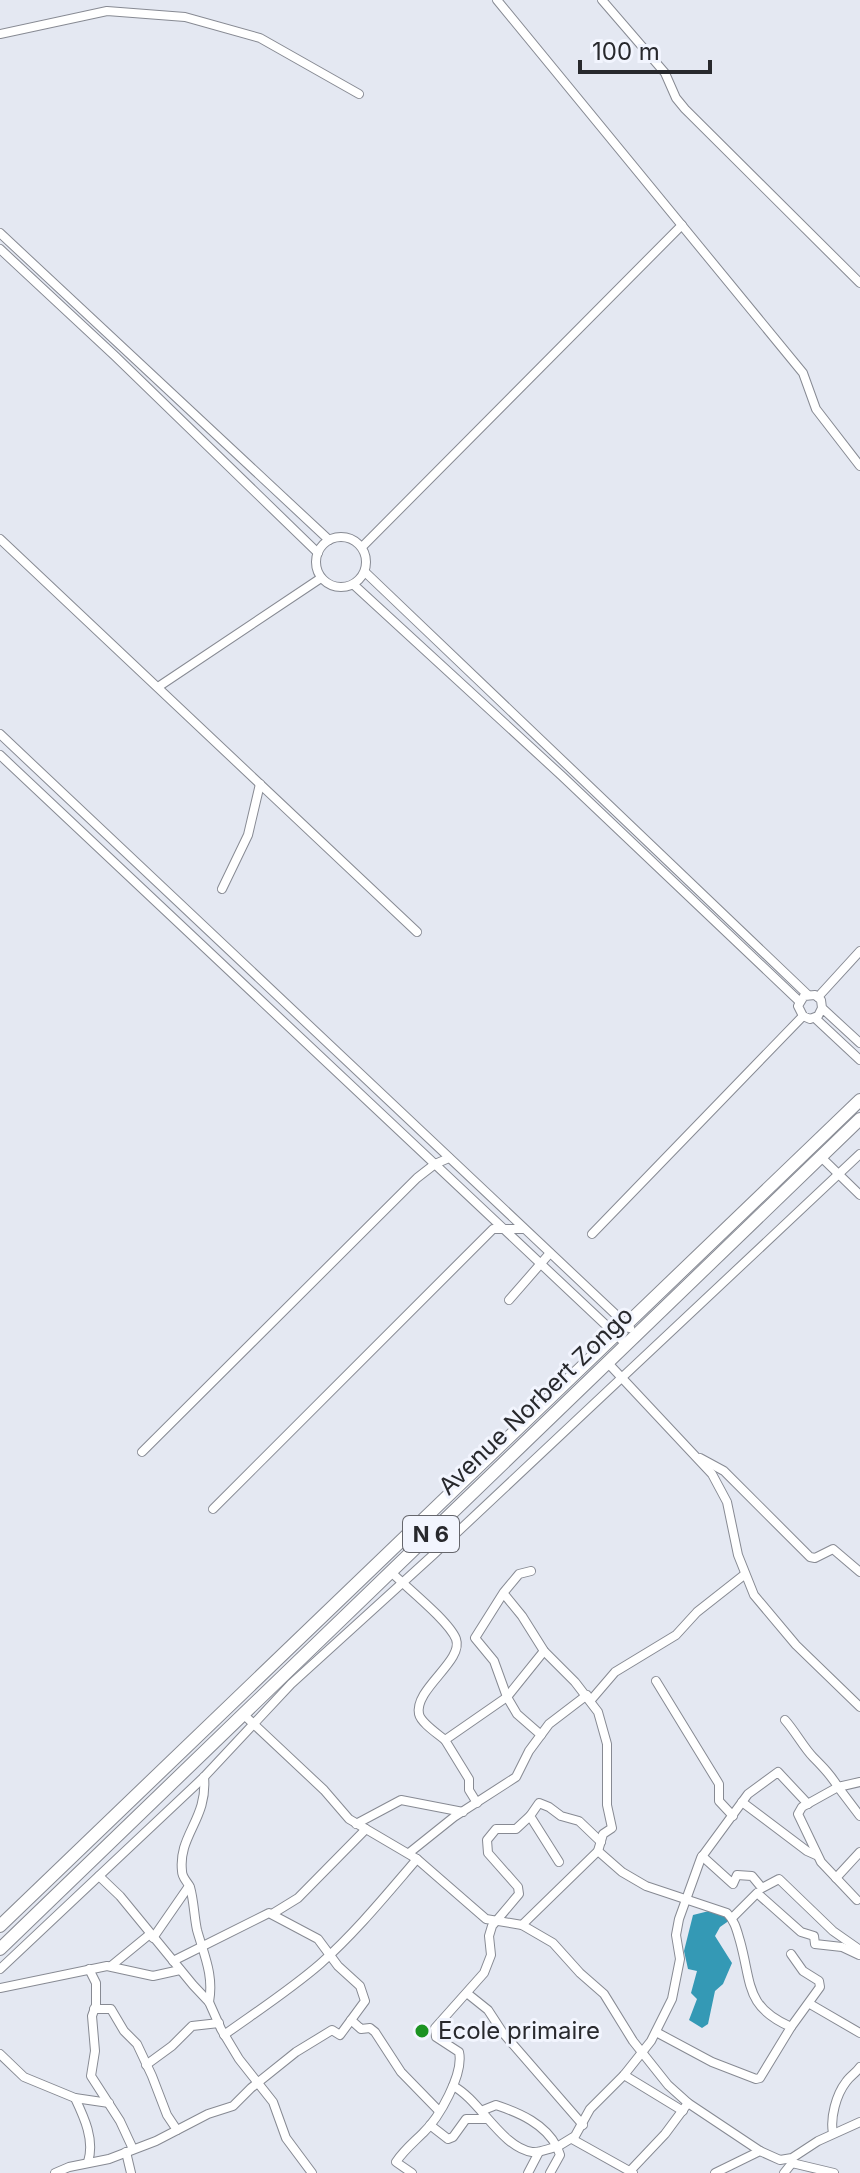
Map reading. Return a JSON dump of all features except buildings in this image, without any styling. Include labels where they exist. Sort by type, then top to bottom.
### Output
[{"type":"main road","name":"Avenue Norbert Zongo","points":[[0,1926],[621,1340],[860,1100]]},
{"type":"main road","name":"Avenue Norbert Zongo","points":[[631,1330],[822,1158],[860,1119]]},
{"type":"main road","name":"Avenue Norbert Zongo","points":[[0,1949],[607,1362],[621,1340]]},
{"type":"street","points":[[497,0],[803,373],[816,409],[860,466]]},
{"type":"street","points":[[602,0],[665,73],[676,98],[685,109],[860,283]]},
{"type":"street","points":[[0,34],[107,11],[185,17],[260,38],[359,94]]},
{"type":"street","points":[[362,547],[682,225]]},
{"type":"street","points":[[0,233],[329,540]]},
{"type":"street","points":[[0,249],[318,553]]},
{"type":"street","points":[[115,356],[122,349]]},
{"type":"street","points":[[347,537],[362,547],[367,563],[365,572],[354,585],[336,588],[321,578],[317,570],[318,553],[329,540],[347,537]]},
{"type":"street","points":[[0,539],[417,932]]},
{"type":"street","points":[[365,572],[799,1001]]},
{"type":"street","points":[[158,687],[321,578]]},
{"type":"street","points":[[354,585],[565,772],[808,995],[818,997]]},
{"type":"street","points":[[0,734],[631,1330]]},
{"type":"street","points":[[0,755],[621,1340]]},
{"type":"street","points":[[222,889],[248,835],[260,784]]},
{"type":"street","points":[[818,997],[860,951]]},
{"type":"street","points":[[799,1001],[808,995]]},
{"type":"street","points":[[818,997],[822,1008],[860,1043]]},
{"type":"street","points":[[799,1001],[803,1016]]},
{"type":"street","points":[[815,1018],[822,1008]]},
{"type":"street","points":[[803,1016],[815,1018],[860,1060]]},
{"type":"street","points":[[592,1234],[803,1016]]},
{"type":"street","points":[[0,1969],[204,1777],[291,1684],[860,1154]]},
{"type":"street","points":[[142,1452],[406,1189],[435,1164],[449,1158]]},
{"type":"street","points":[[822,1158],[860,1195]]},
{"type":"street","points":[[213,1509],[493,1229],[525,1230]]},
{"type":"street","points":[[509,1300],[550,1253]]},
{"type":"street","points":[[607,1362],[712,1474],[727,1502],[744,1575],[767,1613],[860,1707]]},
{"type":"street","points":[[700,1458],[724,1471],[810,1557],[833,1549],[860,1572]]},
{"type":"street","points":[[531,1571],[519,1574],[475,1638],[494,1661],[507,1697],[517,1714],[541,1735]]},
{"type":"street","points":[[391,1572],[445,1622],[456,1640],[453,1655],[420,1705],[421,1719],[445,1740],[469,1779],[469,1790],[477,1803]]},
{"type":"street","points":[[224,2035],[298,1983],[330,1955],[368,1918],[413,1856],[463,1812],[516,1777],[541,1735],[566,1709],[589,1697],[615,1672],[676,1635],[697,1612],[744,1575]]},
{"type":"street","points":[[504,1594],[544,1651],[589,1697],[601,1720],[607,1744],[607,1805],[612,1828],[603,1834],[599,1847],[522,1925]]},
{"type":"street","points":[[445,1740],[507,1697],[544,1651]]},
{"type":"street","points":[[656,1681],[719,1784],[719,1801],[733,1816]]},
{"type":"street","points":[[243,1714],[302,1767],[338,1809],[356,1824],[413,1856],[481,1916],[495,1922],[522,1925],[553,1943],[604,1994],[642,2053],[685,2107]]},
{"type":"street","points":[[785,1720],[860,1816]]},
{"type":"street","points":[[453,2086],[461,2090],[522,2149],[539,2152],[572,2139],[590,2109],[624,2075],[656,2032],[673,1991],[680,1959],[677,1930],[702,1856],[755,1787],[778,1772],[808,1804]]},
{"type":"street","points":[[204,1777],[203,1805],[182,1852],[182,1875],[189,1886],[197,1930],[212,1979],[209,2002]]},
{"type":"street","points":[[857,1900],[816,1855],[798,1814],[808,1804],[838,1787],[860,1782]]},
{"type":"street","points":[[356,1824],[401,1800],[463,1812]]},
{"type":"street","points":[[742,1802],[816,1855]]},
{"type":"street","points":[[393,2173],[406,2147],[430,2125],[459,2072],[461,2055],[452,2045],[436,2037],[435,2028],[468,1994],[488,1965],[491,1950],[489,1936],[495,1922],[518,1896],[519,1889],[488,1853],[486,1843],[490,1833],[496,1829],[516,1829],[530,1816],[536,1805],[543,1804],[561,1816],[579,1821],[599,1847],[630,1877],[666,1895],[718,1908],[732,1918],[759,2007],[769,2017],[791,2027]]},
{"type":"street","points":[[530,1816],[559,1862]]},
{"type":"street","points":[[272,1914],[294,1902],[366,1829]]},
{"type":"street","points":[[836,1878],[860,1852]]},
{"type":"street","points":[[702,1856],[733,1884],[737,1875],[752,1876],[762,1888],[779,1879],[860,1953]]},
{"type":"street","points":[[99,1876],[120,1896],[209,2002],[224,2035],[273,2102],[286,2138],[312,2173]]},
{"type":"street","points":[[111,1966],[152,1936],[189,1886]]},
{"type":"street","points":[[732,1918],[756,1893],[801,1932],[814,1936],[815,1944],[860,1953]]},
{"type":"street","points":[[55,2173],[109,2159],[208,2114],[233,2106],[257,2082],[324,2033],[332,2030],[340,2035],[365,2001],[362,1989],[310,1933],[272,1914],[267,1913],[173,1961]]},
{"type":"street","points":[[656,2032],[712,2062],[760,2078],[820,1987],[819,1981],[803,1971],[791,1954]]},
{"type":"street","points":[[0,1988],[111,1966],[153,1976],[180,1970]]},
{"type":"street","points":[[89,1969],[96,1983],[92,2016],[95,2051],[90,2074],[109,2103],[130,2151],[131,2173]]},
{"type":"street","points":[[468,1994],[488,2010],[503,2033],[583,2125]]},
{"type":"street","points":[[810,2004],[860,2033]]},
{"type":"street","points":[[94,2009],[111,2009],[124,2031],[137,2044],[167,2115],[177,2130]]},
{"type":"street","points":[[351,2020],[361,2029],[370,2028],[375,2032],[403,2074],[439,2111]]},
{"type":"street","points":[[146,2065],[192,2026],[219,2023]]},
{"type":"street","points":[[0,2054],[24,2077],[75,2098],[109,2103]]},
{"type":"street","points":[[833,2133],[831,2123],[837,2100],[846,2080],[860,2067]]},
{"type":"street","points":[[624,2075],[774,2159],[834,2173]]},
{"type":"street","points":[[75,2098],[86,2123],[91,2154],[88,2162]]},
{"type":"street","points":[[430,2125],[448,2139],[466,2119],[484,2115],[496,2105],[523,2115],[550,2136],[557,2147],[560,2155],[550,2173]]},
{"type":"street","points":[[572,2139],[632,2172],[685,2107]]},
{"type":"street","points":[[774,2159],[783,2173],[789,2162],[833,2133],[860,2122]]},
{"type":"street","points":[[715,2173],[760,2151]]},
{"type":"street","points":[[528,2173],[539,2152]]},
{"type":"street","points":[[396,2162],[412,2173]]},
{"type":"water","points":[[713,1910],[730,1920],[720,1927],[715,1936],[732,1963],[723,1984],[715,1991],[708,2024],[702,2028],[689,2020],[697,1999],[691,1993],[697,1971],[688,1969],[684,1951],[693,1915]]},
{"type":"place","name":"Ecole primaire","points":[[422,2031]]}]
